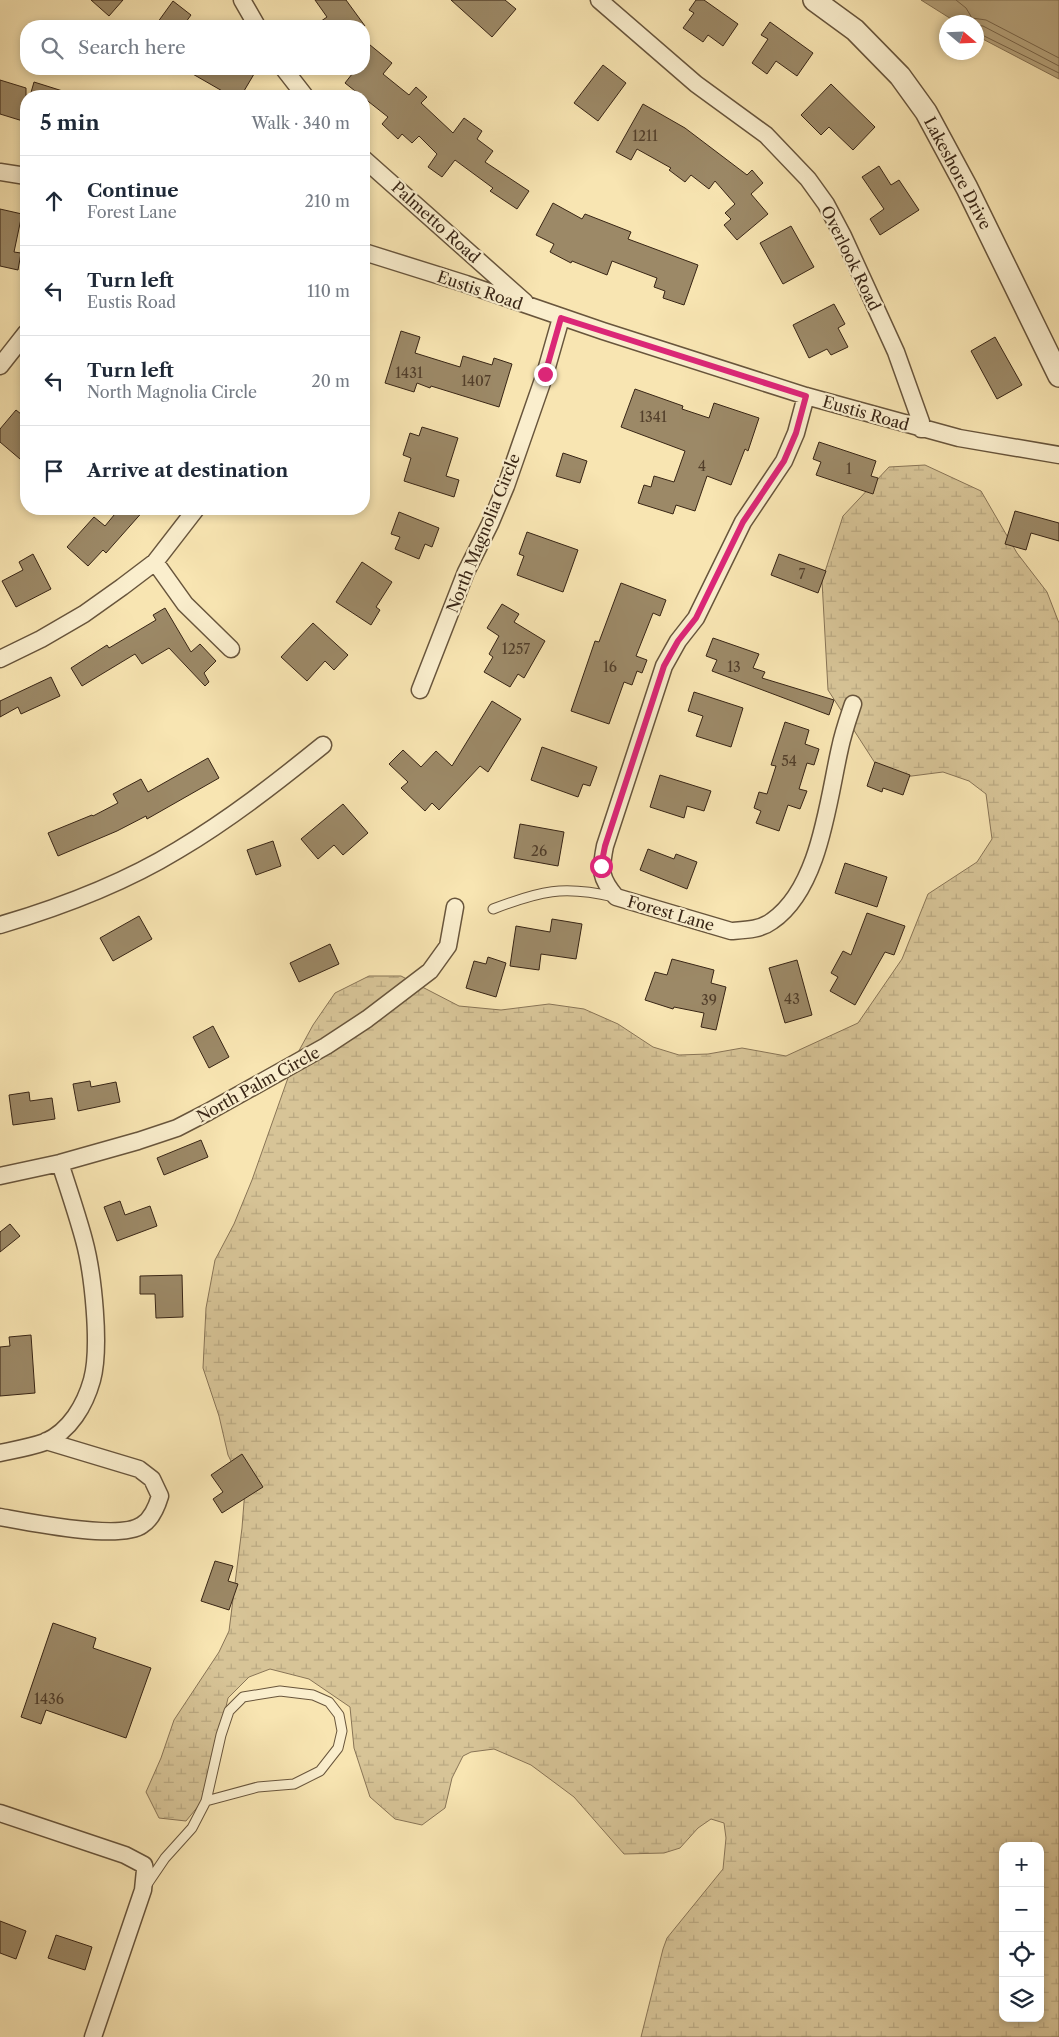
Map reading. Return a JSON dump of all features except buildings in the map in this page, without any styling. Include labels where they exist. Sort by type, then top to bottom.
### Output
[{"type":"street","points":[[242,0],[254,20]]},
{"type":"street","name":"Overlook Road","points":[[599,0],[696,84],[766,135],[808,179],[826,204],[844,236],[896,352],[921,422],[921,429]]},
{"type":"street","name":"Lakeshore Drive","points":[[814,0],[855,30],[900,76],[926,112],[967,188],[1059,376]]},
{"type":"street","points":[[289,75],[300,90]]},
{"type":"street","name":"Palmetto Road","points":[[370,164],[530,306]]},
{"type":"street","points":[[0,172],[20,175]]},
{"type":"street","name":"Eustis Road","points":[[370,254],[530,306],[561,318],[806,396],[959,438],[1059,455]]},
{"type":"street","name":"North Magnolia Circle","points":[[420,690],[466,572],[490,524],[506,486],[545,374],[561,318]]},
{"type":"street","points":[[0,366],[20,341]]},
{"type":"street","name":"Forest Lane","points":[[806,396],[796,433],[784,461],[743,522],[696,618],[678,641],[664,666],[605,846],[601,866],[602,876],[616,898],[731,931],[751,930],[770,922],[783,912],[796,895],[808,872],[822,833],[840,748],[853,704]]},
{"type":"street","points":[[0,659],[41,640],[84,614],[155,562],[191,515]]},
{"type":"street","points":[[155,562],[185,604],[231,649]]},
{"type":"street","points":[[0,925],[88,894],[141,870],[177,850],[232,816],[323,745]]},
{"type":"street","name":"North Palm Circle","points":[[0,1176],[60,1163],[176,1128],[326,1046],[430,971],[448,946],[455,907]]},
{"type":"street","points":[[0,1453],[46,1441],[66,1427],[82,1407],[92,1378],[95,1350],[93,1283],[85,1241],[60,1163]]},
{"type":"street","points":[[0,1517],[89,1530],[134,1529],[143,1525],[150,1518],[160,1496],[152,1479],[139,1469],[46,1441]]},
{"type":"street","points":[[0,1813],[125,1855],[142,1864],[145,1870],[143,1890],[93,2037]]},
{"type":"lane","points":[[493,909],[524,897],[544,892],[588,891],[616,898]]},
{"type":"lane","points":[[143,1890],[165,1858],[192,1828],[206,1801],[221,1735],[229,1711],[243,1697],[280,1691],[313,1695],[329,1702],[339,1715],[342,1731],[338,1748],[320,1772],[294,1784],[258,1787],[206,1801]]},
{"type":"green space","points":[[925,465],[981,491],[1017,553],[1047,592],[1059,623],[1059,2037],[641,2037],[667,1938],[723,1869],[726,1838],[724,1823],[711,1819],[698,1828],[680,1848],[664,1853],[624,1854],[574,1797],[531,1765],[494,1749],[471,1752],[463,1756],[452,1778],[445,1808],[422,1825],[395,1819],[370,1797],[354,1748],[350,1707],[309,1679],[270,1669],[249,1677],[228,1698],[205,1798],[186,1821],[159,1818],[146,1792],[161,1758],[174,1720],[219,1652],[229,1631],[245,1489],[228,1455],[219,1416],[203,1368],[206,1308],[215,1260],[234,1224],[252,1180],[295,1058],[313,1025],[335,993],[369,976],[401,976],[459,1006],[501,1010],[549,1004],[584,1009],[618,1024],[653,1047],[679,1055],[708,1054],[742,1048],[786,1056],[858,1023],[902,959],[928,894],[977,862],[992,839],[986,794],[969,781],[943,772],[904,777],[875,763],[828,690],[822,581],[843,516],[889,467]]},
{"type":"water","points":[[921,0],[1059,0],[1059,79],[984,40],[984,15],[945,15]]},
{"type":"route","points":[[545,374],[561,318],[806,396],[796,433],[784,461],[743,522],[696,618],[678,641],[664,666],[605,846],[601,866]]}]
